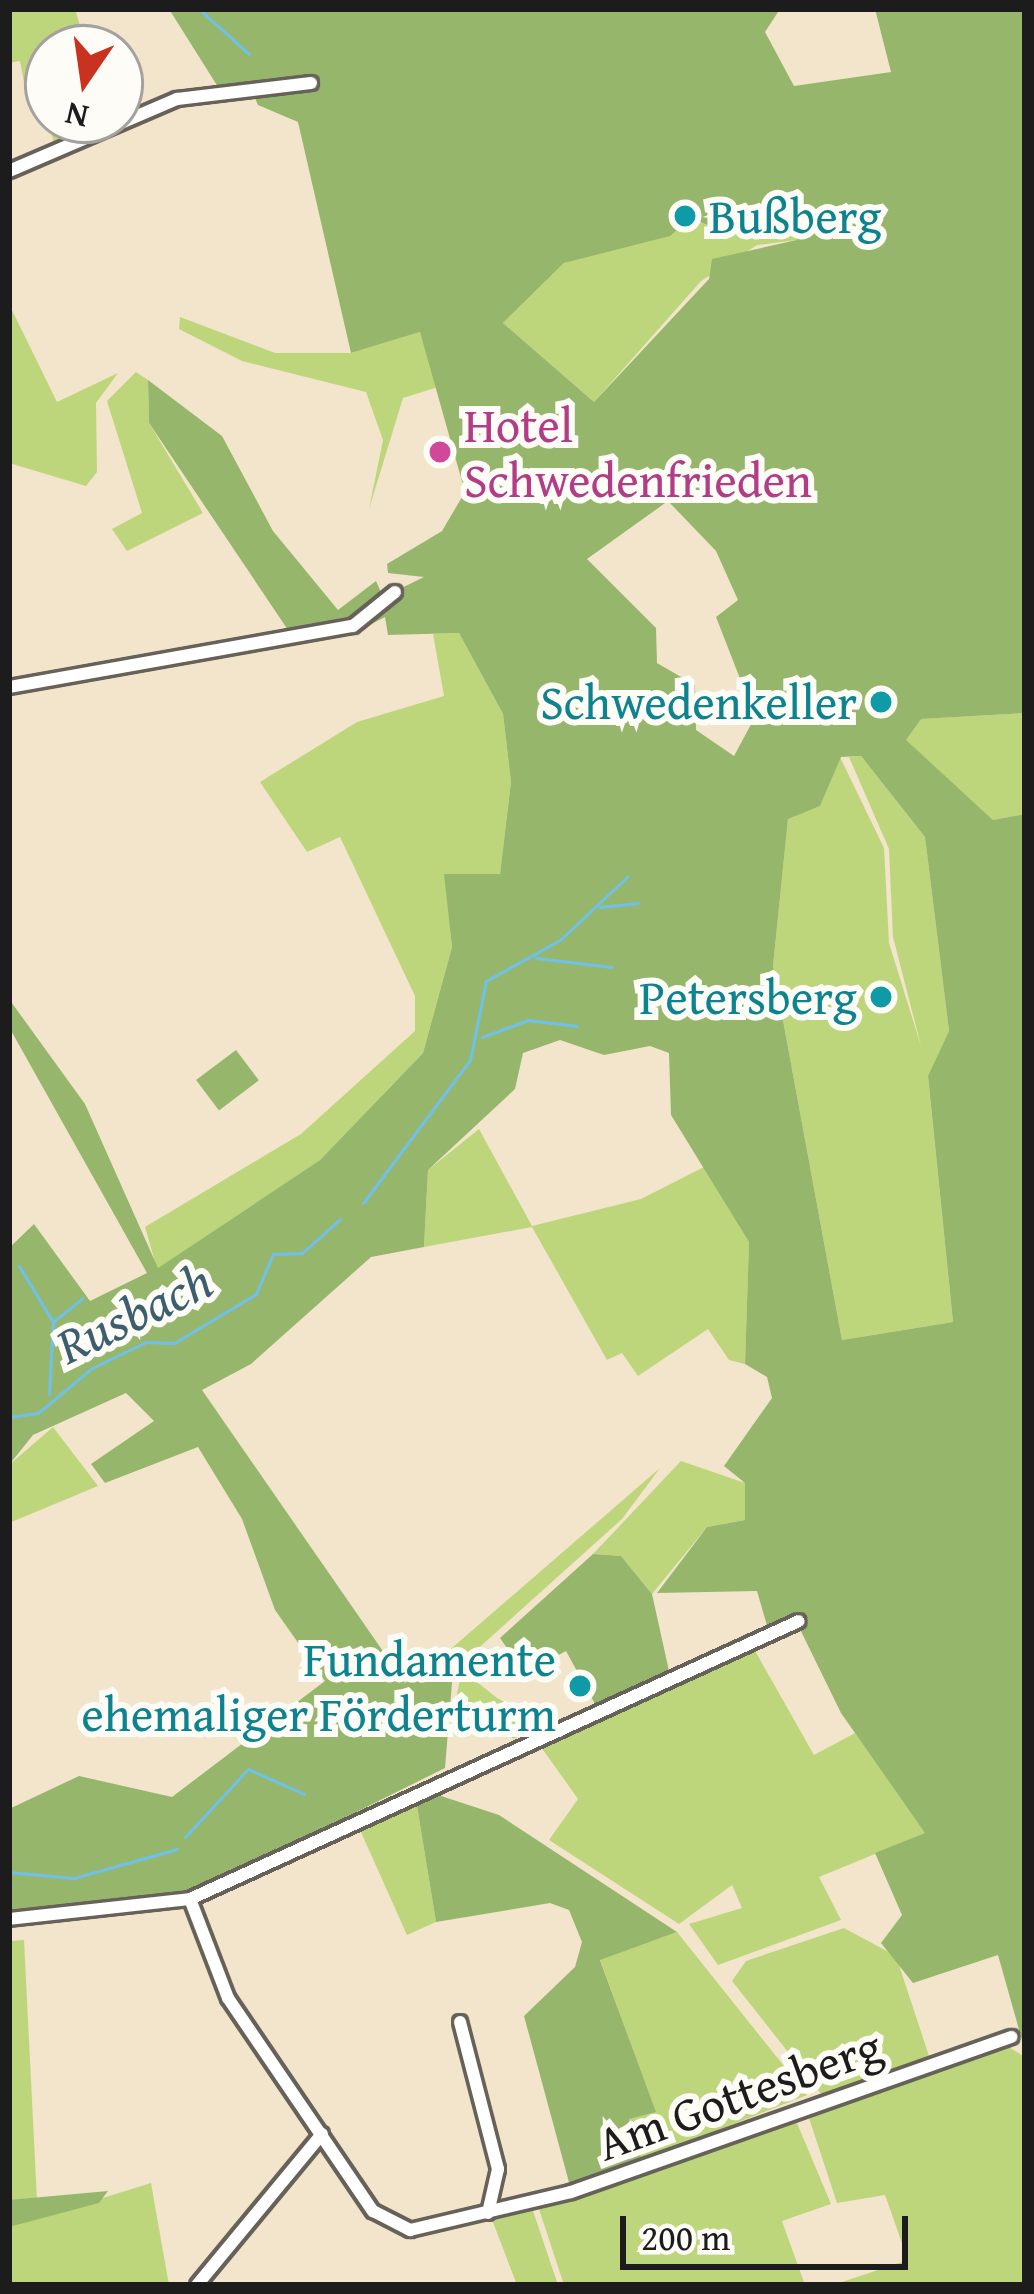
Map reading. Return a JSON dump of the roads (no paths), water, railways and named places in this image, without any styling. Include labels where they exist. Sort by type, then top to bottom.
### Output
[{"type":"street","points":[[9,171],[177,99],[311,83]]},
{"type":"street","points":[[9,687],[353,626],[395,592]]},
{"type":"street","points":[[9,1919],[190,1899],[799,1621]]},
{"type":"street","name":"Am Gottesberg","points":[[190,1899],[218,1982],[390,2225],[423,2230],[488,2213],[1012,2037]]},
{"type":"street","points":[[460,2022],[498,2169],[488,2213]]},
{"type":"street","points":[[197,2285],[322,2134]]},
{"type":"waterway","points":[[199,9],[249,54]]},
{"type":"waterway","name":"Rusbach","points":[[363,1203],[470,1060],[486,981],[560,940],[628,876]]},
{"type":"waterway","name":"Rusbach","points":[[600,907],[638,903]]},
{"type":"waterway","name":"Rusbach","points":[[536,958],[611,967]]},
{"type":"waterway","name":"Rusbach","points":[[482,1037],[528,1020],[577,1026]]},
{"type":"waterway","name":"Rusbach","points":[[9,1417],[38,1413],[92,1368],[146,1342],[174,1343],[256,1294],[273,1254],[302,1253],[340,1219]]},
{"type":"waterway","name":"Rusbach","points":[[19,1266],[53,1322],[49,1394]]},
{"type":"waterway","name":"Rusbach","points":[[53,1322],[83,1298]]},
{"type":"waterway","points":[[185,1837],[248,1769],[304,1794]]},
{"type":"waterway","points":[[9,1872],[74,1878],[177,1849]]},
{"type":"waterway","points":[[1018,2285],[1025,2281]]},
{"type":"place","name":"Bußberg","points":[[685,216]]},
{"type":"place","name":"Hotel Schwedenfrieden","points":[[440,452]]},
{"type":"place","name":"Schwedenkeller","points":[[881,702]]},
{"type":"place","name":"Petersberg","points":[[881,997]]},
{"type":"place","name":"Fundamente ehemaliger Förderturm","points":[[580,1686]]}]
